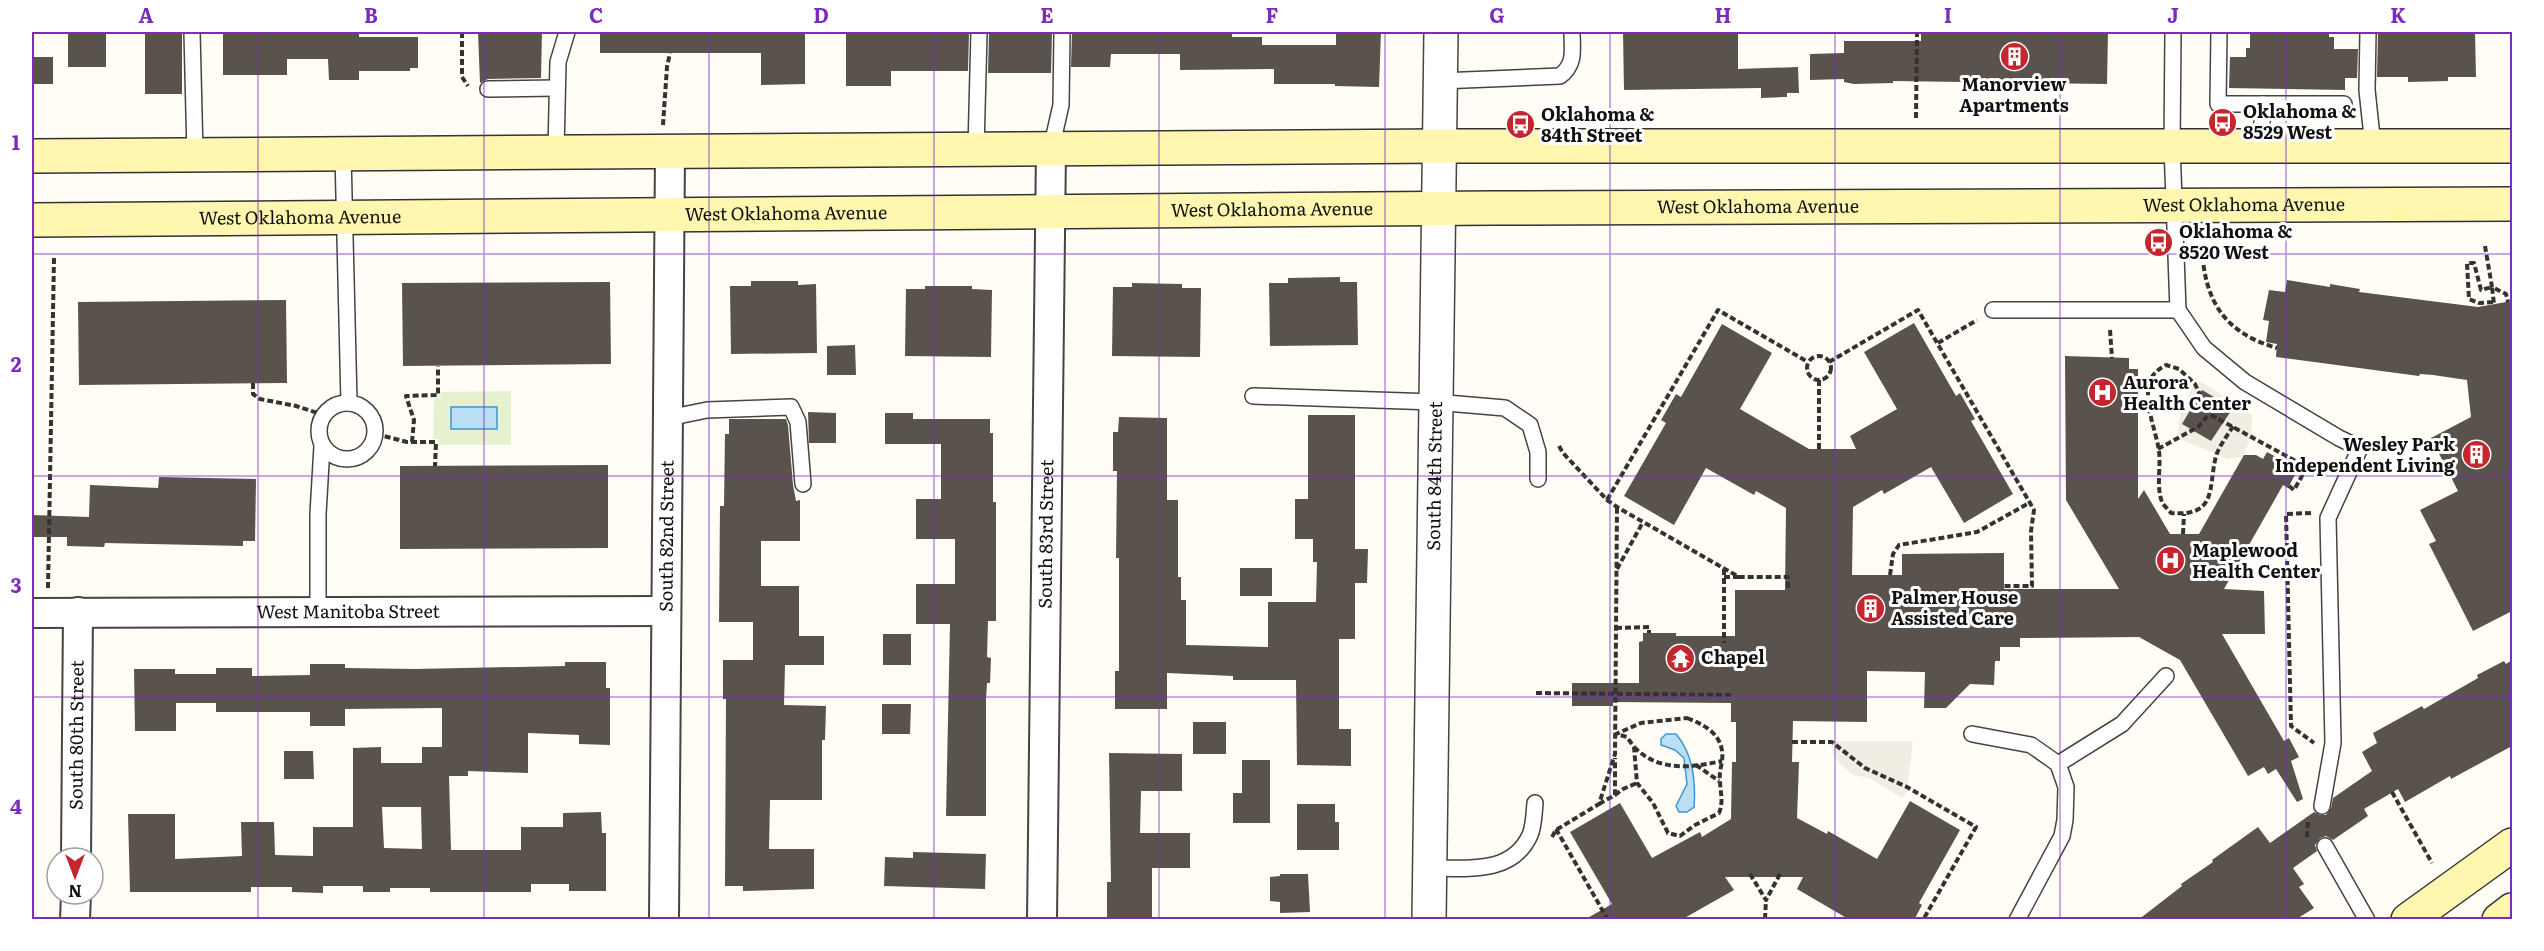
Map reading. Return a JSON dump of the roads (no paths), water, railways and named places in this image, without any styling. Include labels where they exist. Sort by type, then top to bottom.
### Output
[{"type":"main road","points":[[32,156],[556,152],[667,139],[976,150],[1440,146],[2512,146]]},
{"type":"main road","name":"West Oklahoma Avenue","points":[[32,220],[1439,209],[2512,204]]},
{"type":"main road","points":[[2408,920],[2512,845]]},
{"type":"main road","points":[[2499,920],[2512,910]]},
{"type":"street","name":"South 84th Street","points":[[1429,920],[1441,32]]},
{"type":"street","name":"South 82nd Street","points":[[664,920],[670,215],[667,139]]},
{"type":"street","name":"South 83rd Street","points":[[1042,920],[1051,149]]},
{"type":"street","name":"West Manitoba Street","points":[[39,613],[666,611]]},
{"type":"street","name":"South 80th Street","points":[[76,846],[78,612]]},
{"type":"lane","points":[[192,32],[195,155]]},
{"type":"lane","points":[[556,152],[555,88],[558,62],[567,32]]},
{"type":"lane","points":[[976,150],[979,32]]},
{"type":"lane","points":[[1051,149],[1061,105],[1062,32]]},
{"type":"lane","points":[[1440,81],[1560,76],[1568,70],[1572,62],[1572,32]]},
{"type":"lane","points":[[2173,32],[2172,146],[2178,310],[2204,348],[2245,382],[2360,448],[2328,518],[2333,743],[2322,806]]},
{"type":"lane","points":[[2219,32],[2218,104],[2344,104]]},
{"type":"lane","points":[[2368,32],[2367,90],[2373,146]]},
{"type":"lane","points":[[488,89],[555,88]]},
{"type":"lane","points":[[2262,104],[2262,146]]},
{"type":"lane","points":[[343,154],[349,403]]},
{"type":"lane","points":[[1993,310],[2178,310]]},
{"type":"lane","points":[[1253,396],[1436,402],[1505,408],[1530,425],[1538,452],[1538,479]]},
{"type":"lane","points":[[318,612],[318,514],[322,446],[319,430],[324,415],[330,408],[349,403],[366,410],[372,416],[376,434],[369,450],[353,459],[336,458],[322,446]]},
{"type":"lane","points":[[668,418],[707,410],[791,407],[798,422],[803,484]]},
{"type":"lane","points":[[2058,764],[2122,724],[2166,676]]},
{"type":"lane","points":[[1972,734],[2031,745],[2058,764],[2066,787],[2062,836],[2017,920]]},
{"type":"lane","points":[[1430,868],[1500,864],[1519,854],[1531,833],[1535,803]]},
{"type":"lane","points":[[2325,846],[2367,920]]},
{"type":"water","points":[[451,407],[497,407],[497,429],[451,429]]},
{"type":"water","points":[[1666,734],[1676,734],[1690,759],[1694,778],[1694,807],[1687,812],[1679,812],[1676,806],[1687,784],[1684,758],[1675,750],[1661,745],[1661,739]]},
{"type":"place","name":"Manorview Apartments","points":[[2014,56]]},
{"type":"place","name":"Oklahoma & 8529 West","points":[[2222,122]]},
{"type":"place","name":"Oklahoma & 84th Street","points":[[1520,125]]},
{"type":"place","name":"Oklahoma & 8520 West","points":[[2158,242]]},
{"type":"place","name":"Aurora Health Center","points":[[2102,393]]},
{"type":"place","name":"Wesley Park Independent Living","points":[[2476,455]]},
{"type":"place","name":"Maplewood Health Center","points":[[2171,561]]},
{"type":"place","name":"Palmer House Assisted Care","points":[[1870,608]]},
{"type":"place","name":"Chapel","points":[[1680,658]]}]
